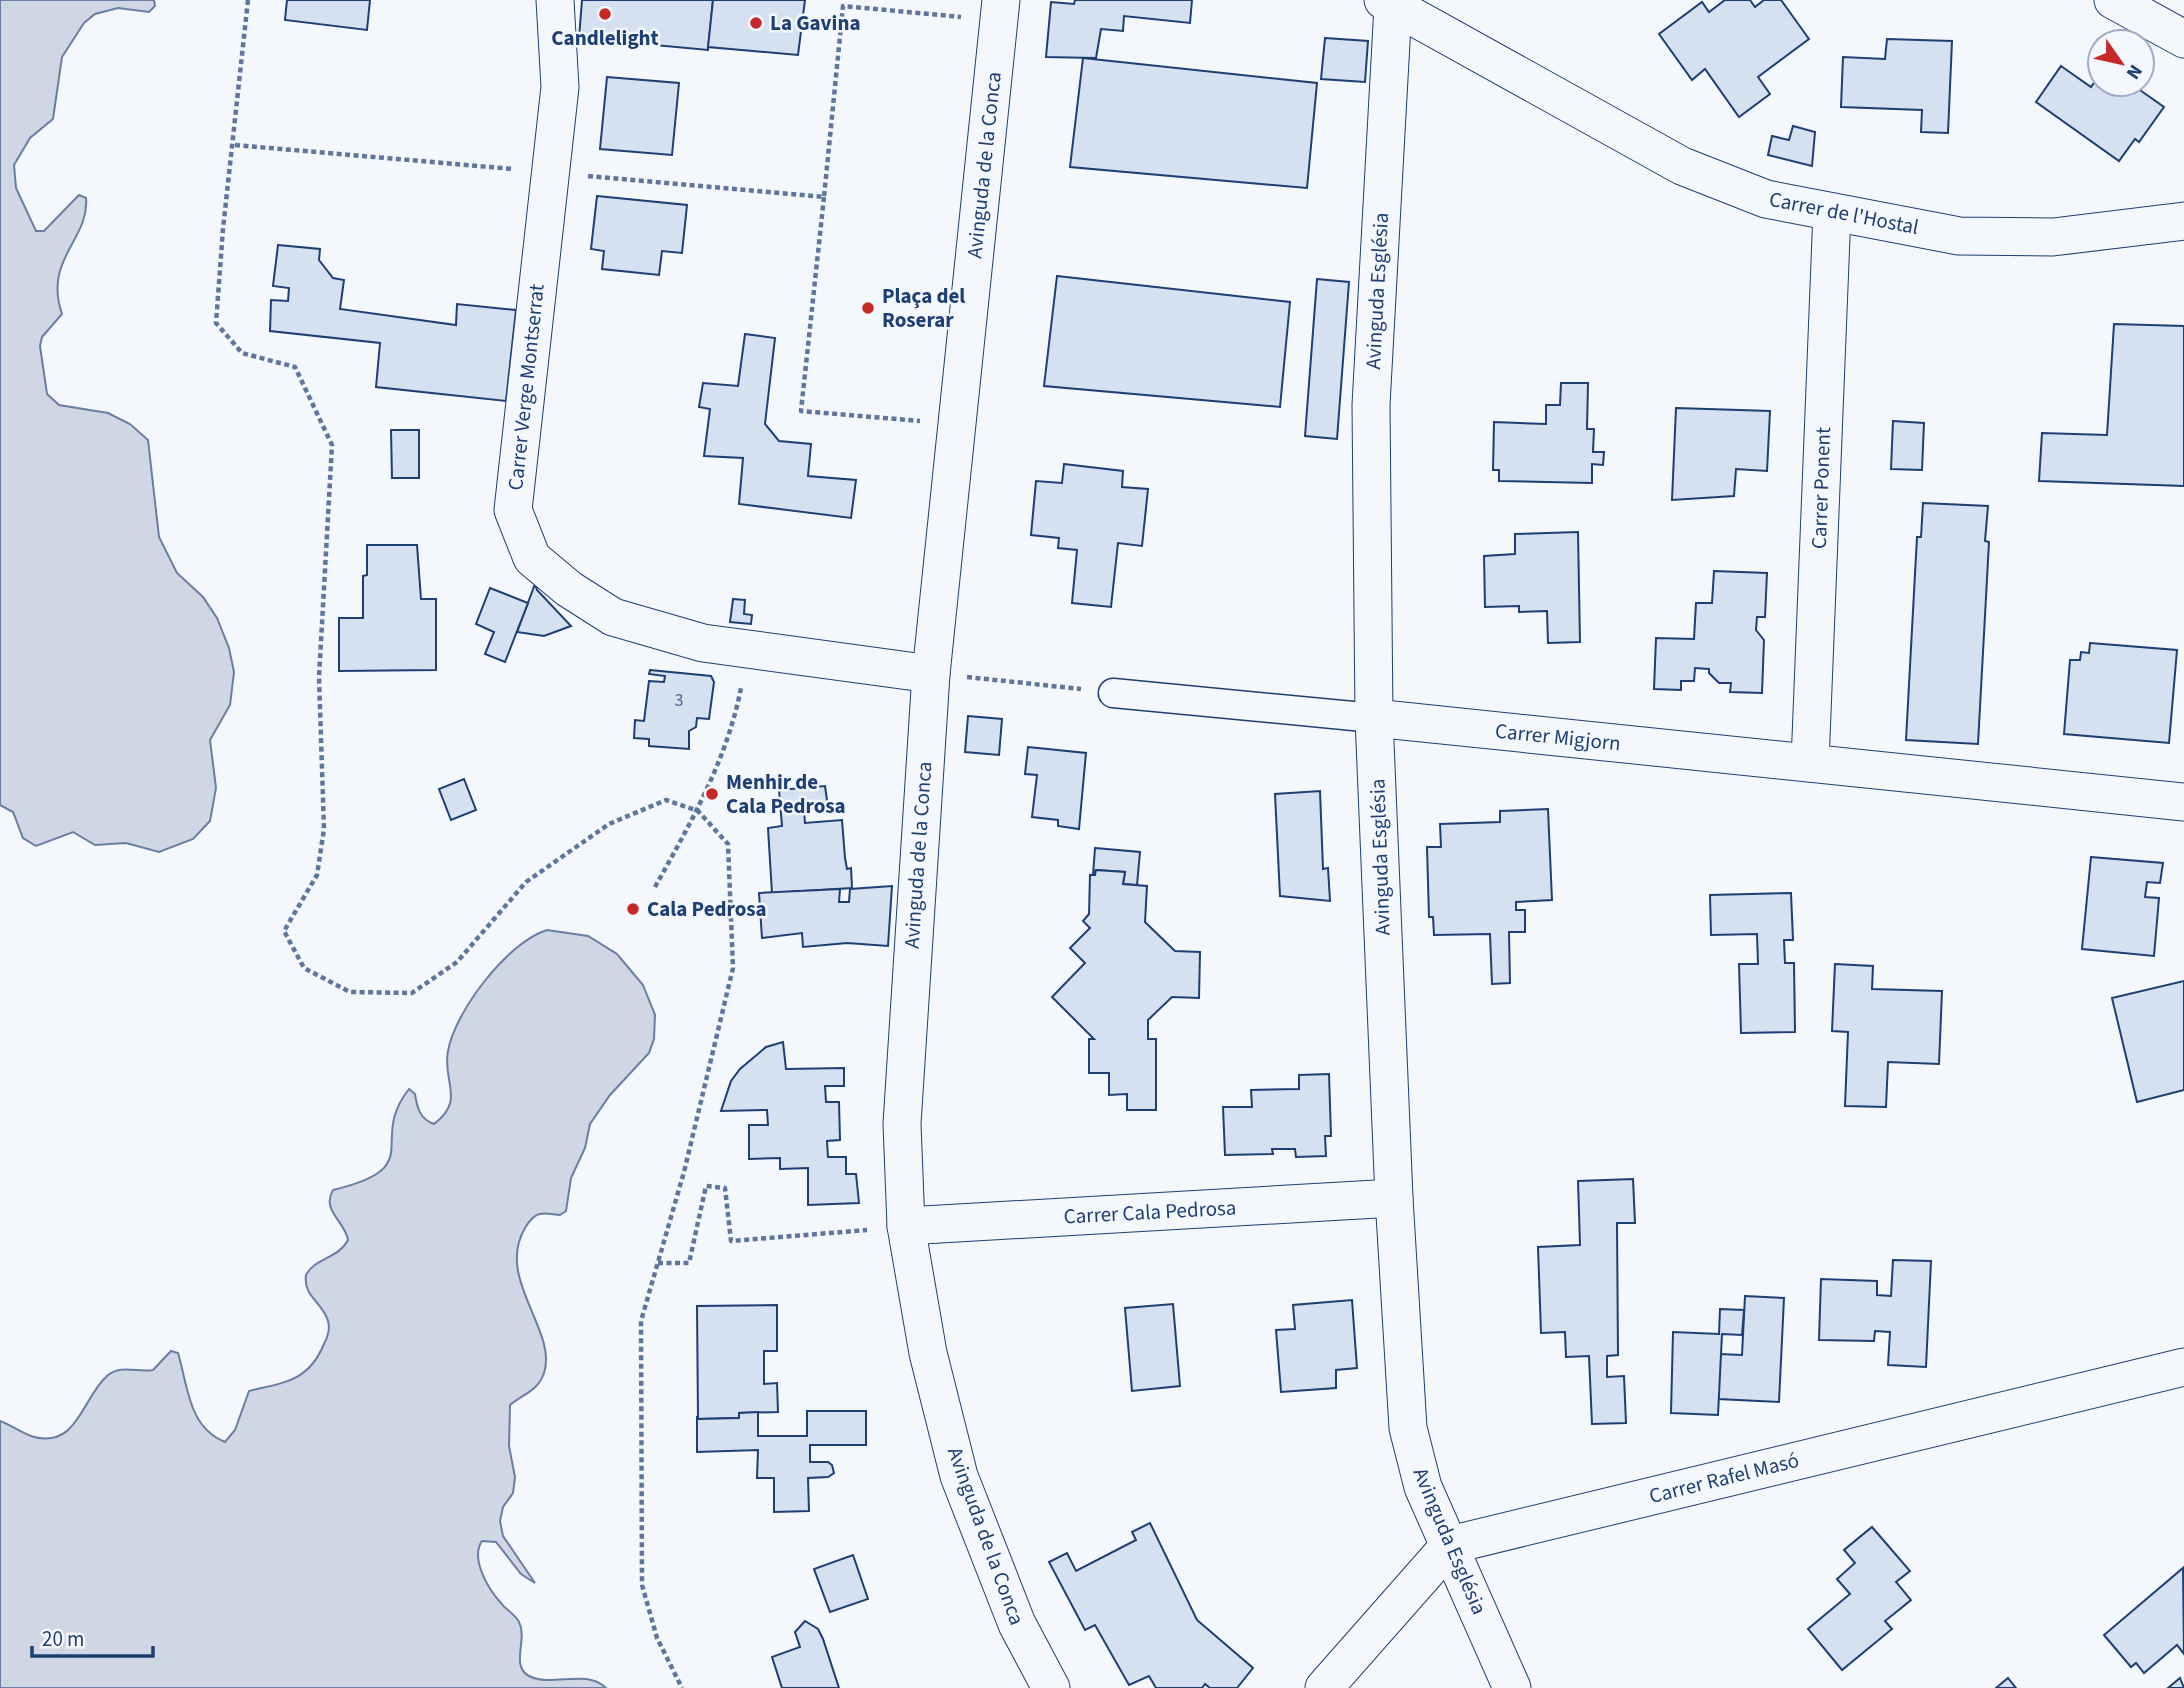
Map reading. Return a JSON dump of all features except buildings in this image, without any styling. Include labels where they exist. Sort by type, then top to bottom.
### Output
[{"type":"street","name":"Carrer Verge Montserrat","points":[[555,0],[560,86],[513,510],[532,558],[569,589],[613,617],[704,643],[932,674]]},
{"type":"street","points":[[2113,0],[2184,39]]},
{"type":"street","name":"Carrer de l'Hostal","points":[[1388,3],[1682,166],[1766,199],[1959,236],[2053,237],[2184,221]]},
{"type":"street","name":"Avinguda Església","points":[[1388,3],[1371,405],[1374,718],[1394,1198],[1408,1428],[1423,1487],[1512,1688]]},
{"type":"street","name":"Avinguda de la Conca","points":[[1000,10],[932,674],[902,1125],[906,1226],[928,1353],[959,1476],[1017,1624],[1051,1688]]},
{"type":"street","name":"Carrer Ponent","points":[[1810,763],[1832,212]]},
{"type":"street","name":"Carrer Migjorn","points":[[1113,693],[2184,802]]},
{"type":"street","name":"Carrer Cala Pedrosa","points":[[906,1226],[1394,1198]]},
{"type":"street","name":"Carrer Rafel Masó","points":[[1450,1545],[2184,1367]]},
{"type":"street","points":[[1324,1688],[1450,1545]]},
{"type":"path","points":[[248,0],[235,145],[223,229],[216,324],[242,352],[295,367],[332,445],[319,677],[324,829],[317,875],[284,931],[297,956],[304,968],[351,992],[412,993],[457,962],[526,883],[609,824],[666,800],[698,811],[727,844],[733,968],[709,1075],[641,1321],[642,1585],[657,1639],[682,1688]]},
{"type":"path","points":[[958,425],[801,411],[843,6],[1000,10]]},
{"type":"path","points":[[797,197],[824,197]]},
{"type":"path","points":[[932,674],[1113,693]]},
{"type":"path","points":[[655,887],[698,811],[735,720]]},
{"type":"path","points":[[658,1263],[689,1263],[706,1186],[725,1188],[730,1241],[906,1226]]},
{"type":"shaded area","points":[[0,0],[154,0],[155,6],[149,12],[118,8],[95,14],[84,23],[62,57],[53,119],[30,138],[14,165],[16,188],[36,231],[44,231],[79,195],[86,198],[81,226],[58,278],[62,314],[42,337],[40,346],[47,394],[59,405],[108,413],[130,424],[148,440],[159,537],[177,573],[203,597],[217,618],[229,648],[234,672],[230,705],[210,740],[216,788],[210,821],[193,839],[159,852],[126,843],[95,845],[73,832],[36,846],[23,838],[13,812],[0,805]]},
{"type":"shaded area","points":[[547,930],[588,936],[617,954],[643,985],[655,1015],[654,1039],[649,1053],[610,1095],[590,1124],[585,1148],[571,1178],[566,1211],[560,1215],[544,1213],[532,1218],[518,1247],[517,1266],[543,1339],[546,1357],[544,1373],[538,1384],[510,1405],[509,1446],[515,1477],[513,1493],[503,1507],[500,1521],[503,1536],[535,1583],[521,1574],[496,1542],[482,1541],[478,1556],[482,1573],[491,1590],[519,1622],[523,1672],[538,1679],[588,1679],[606,1688],[0,1688],[0,1421],[34,1437],[49,1438],[60,1435],[78,1419],[98,1385],[112,1372],[153,1370],[171,1351],[178,1353],[191,1404],[197,1416],[203,1426],[225,1442],[235,1430],[249,1391],[294,1378],[311,1366],[327,1338],[329,1328],[324,1312],[307,1288],[306,1275],[315,1265],[339,1251],[348,1240],[330,1204],[333,1190],[362,1181],[379,1172],[388,1162],[393,1124],[398,1108],[409,1089],[415,1094],[418,1108],[425,1119],[434,1124],[444,1115],[451,1099],[448,1051],[461,1017],[472,998],[500,963],[516,948]]},
{"type":"place","name":"Candlelight","points":[[605,14]]},
{"type":"place","name":"La Gavina","points":[[756,23]]},
{"type":"place","name":"Plaça del Roserar","points":[[868,308]]},
{"type":"place","name":"Menhir de Cala Pedrosa","points":[[712,794]]},
{"type":"place","name":"Cala Pedrosa","points":[[633,909]]}]
